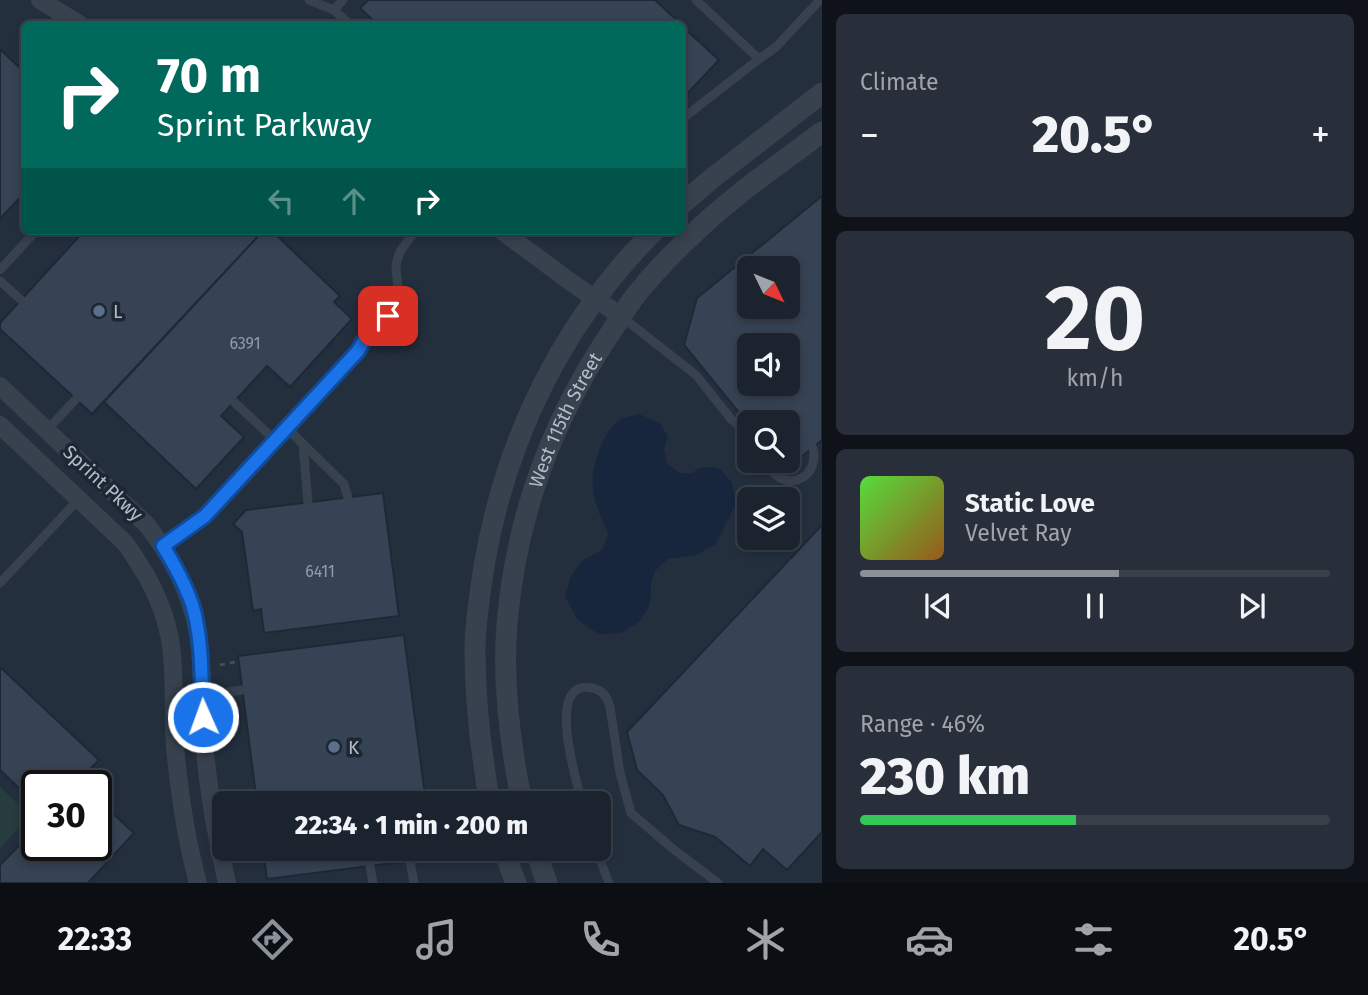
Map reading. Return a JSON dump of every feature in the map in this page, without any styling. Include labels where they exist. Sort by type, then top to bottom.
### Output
[{"type":"street","points":[[40,0],[74,21]]},
{"type":"street","points":[[686,201],[822,93]]},
{"type":"street","name":"West 115th Street","points":[[520,791],[513,759],[507,696],[507,625],[523,525],[536,480],[556,428],[579,381],[635,296],[691,236],[822,132]]},
{"type":"street","points":[[508,235],[621,316]]},
{"type":"street","name":"West 115th Street","points":[[488,791],[481,754],[475,649],[479,596],[490,532],[512,455],[537,396],[562,350],[611,278],[650,235]]},
{"type":"street","name":"Sprint Pkwy","points":[[0,386],[136,513],[163,546],[180,575],[192,605],[200,653],[208,778],[227,883]]},
{"type":"street","name":"Sprint Pkwy","points":[[0,425],[125,543],[155,589],[170,639],[178,769],[190,851],[198,883]]},
{"type":"street","points":[[508,861],[516,883]]},
{"type":"street","points":[[539,861],[547,883]]},
{"type":"lane","points":[[310,0],[334,10],[346,21]]},
{"type":"lane","points":[[334,10],[343,0]]},
{"type":"lane","points":[[696,0],[760,59]]},
{"type":"lane","points":[[686,116],[776,47],[820,0]]},
{"type":"lane","points":[[0,270],[32,235]]},
{"type":"lane","points":[[163,546],[205,516],[388,316],[396,303],[398,254],[412,235]]},
{"type":"lane","points":[[0,281],[21,300]]},
{"type":"lane","points":[[621,316],[688,368],[704,377],[737,419]]},
{"type":"lane","points":[[47,429],[75,399]]},
{"type":"lane","points":[[234,402],[275,440]]},
{"type":"lane","points":[[287,428],[344,484],[348,498]]},
{"type":"lane","points":[[303,444],[308,503]]},
{"type":"lane","points":[[774,473],[787,480],[797,480],[813,466],[813,448]]},
{"type":"lane","points":[[0,583],[79,499]]},
{"type":"lane","points":[[579,791],[565,711],[572,694],[587,687],[601,691],[607,698],[620,773],[631,813],[718,883]]},
{"type":"lane","points":[[202,695],[243,690]]},
{"type":"lane","points":[[410,861],[412,883]]},
{"type":"lane","points":[[601,861],[609,883]]},
{"type":"lane","points":[[370,866],[373,883]]},
{"type":"path","points":[[220,665],[239,661]]},
{"type":"green space","points":[[0,787],[21,807],[21,825],[0,848]]},
{"type":"water","points":[[639,414],[660,423],[668,437],[664,449],[667,463],[679,473],[692,473],[700,468],[720,469],[732,483],[736,504],[716,544],[696,555],[668,559],[655,571],[648,608],[639,622],[621,633],[598,634],[578,620],[565,597],[571,576],[582,561],[603,549],[608,533],[596,503],[593,485],[601,445],[618,421]]},
{"type":"building","points":[[368,0],[655,0],[678,21],[374,21],[360,8]]},
{"type":"building","points":[[686,30],[719,60],[686,95]]},
{"type":"building","points":[[0,49],[21,69],[21,196],[0,219]]},
{"type":"building","points":[[822,196],[822,440],[800,458],[800,410],[737,410],[684,345],[697,298],[737,265],[737,319],[800,319],[800,256],[748,256]]},
{"type":"building","name":"L","points":[[80,235],[259,235],[92,414],[0,329],[0,323]]},
{"type":"building","points":[[259,235],[276,235],[340,296],[334,302],[352,319],[290,387],[267,366],[221,416],[244,437],[196,489],[104,402]]},
{"type":"building","points":[[383,493],[399,616],[264,633],[261,609],[253,611],[242,532],[233,524],[246,510]]},
{"type":"building","points":[[822,525],[822,832],[787,870],[763,849],[750,866],[715,837],[679,825],[663,795],[637,770],[627,732]]},
{"type":"building","name":"K","points":[[404,635],[424,791],[255,791],[238,656]]},
{"type":"building","points":[[0,667],[99,760],[89,770],[21,770],[21,790],[0,770]]},
{"type":"building","points":[[112,813],[134,833],[112,857]]},
{"type":"building","points":[[21,843],[21,861],[108,861],[88,883],[0,883],[0,865]]},
{"type":"building","points":[[265,861],[409,861],[267,879]]},
{"type":"place","name":"L","points":[[99,311]]},
{"type":"place","name":"K","points":[[334,747]]},
{"type":"route","points":[[203,717],[199,637],[192,605],[180,575],[163,546],[205,516],[388,316]]}]
